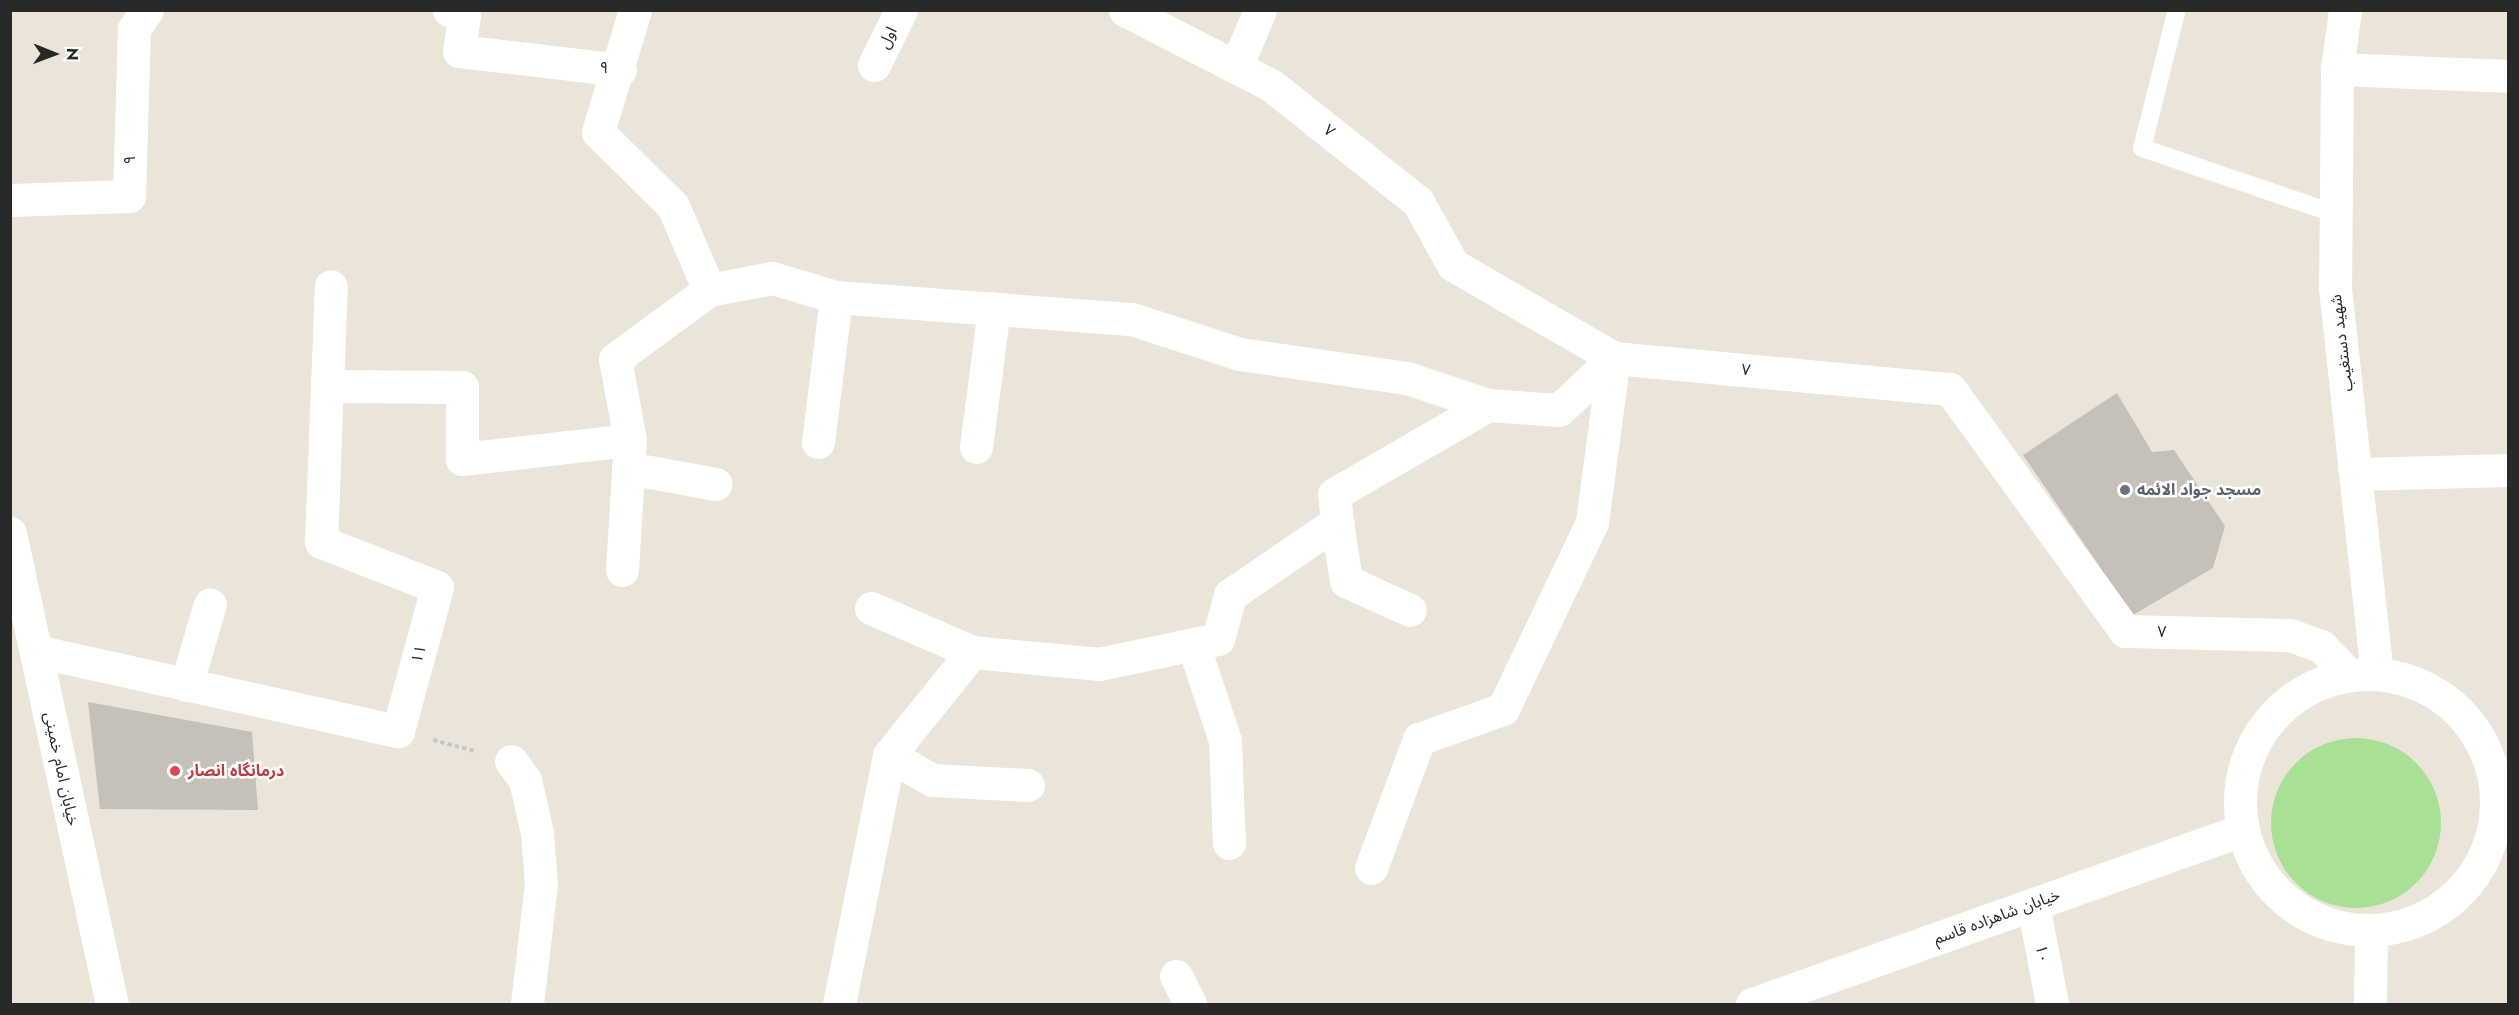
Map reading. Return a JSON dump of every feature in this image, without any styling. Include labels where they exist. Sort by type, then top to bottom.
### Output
[{"type":"street","name":"۹","points":[[10,200],[129,196],[134,29],[147,10]]},
{"type":"street","name":"۹","points":[[449,10],[464,15],[459,51],[620,70]]},
{"type":"street","points":[[635,10],[620,70],[598,132],[673,206],[709,290]]},
{"type":"street","name":"اول","points":[[874,65],[901,10]]},
{"type":"street","name":"۷","points":[[1125,10],[1271,85],[1418,202],[1453,265],[1614,358],[1950,389],[2125,631],[2290,635],[2321,646],[2363,674]]},
{"type":"street","points":[[1236,67],[1260,10]]},
{"type":"street","name":"شهید دستغیب","points":[[2344,10],[2337,69],[2335,288],[2358,474],[2363,674]]},
{"type":"street","points":[[2337,69],[2508,76]]},
{"type":"street","points":[[622,570],[629,454],[615,359],[709,290],[772,278],[836,297],[1132,319],[1240,354],[1407,378],[1488,405],[1559,410],[1614,358]]},
{"type":"street","name":"۱۱","points":[[331,285],[321,542],[437,587],[398,731]]},
{"type":"street","points":[[818,442],[836,297]]},
{"type":"street","points":[[976,447],[994,308]]},
{"type":"street","points":[[1371,868],[1419,739],[1503,709],[1538,637],[1592,522],[1614,358]]},
{"type":"street","points":[[327,386],[462,387],[462,459],[629,454],[716,484]]},
{"type":"street","points":[[1410,610],[1346,581],[1336,522],[1334,494],[1488,405]]},
{"type":"street","points":[[2358,474],[2508,470]]},
{"type":"street","points":[[871,608],[972,652],[1099,664],[1218,639],[1230,595],[1336,522]]},
{"type":"street","name":"خیابان امام خمینی","points":[[10,533],[112,1005]]},
{"type":"street","points":[[186,685],[210,604]]},
{"type":"street","points":[[1193,644],[1225,741],[1229,843]]},
{"type":"street","points":[[36,651],[398,731]]},
{"type":"street","points":[[839,1005],[889,754],[972,652]]},
{"type":"street","points":[[2363,674],[2430,688],[2460,712],[2482,743],[2501,778],[2495,824],[2480,865],[2452,900],[2414,922],[2371,931],[2327,924],[2288,904],[2259,870],[2242,830],[2240,795],[2246,761],[2262,730],[2284,704],[2317,684],[2363,674]]},
{"type":"street","points":[[889,754],[932,780],[1028,785]]},
{"type":"street","points":[[511,761],[525,780],[537,833],[540,884],[527,1005]]},
{"type":"street","name":"خیابان شاهزاده قاسم","points":[[1752,1005],[2242,830]]},
{"type":"street","name":"۱۰","points":[[2033,904],[2052,1005]]},
{"type":"street","points":[[2370,1005],[2371,931]]},
{"type":"lane","points":[[2176,13],[2142,147],[2336,214]]},
{"type":"path","points":[[398,731],[511,761]]},
{"type":"green space","points":[[2356,738],[2388,745],[2416,763],[2434,791],[2441,823],[2434,855],[2416,883],[2388,901],[2356,908],[2324,901],[2296,883],[2278,855],[2271,823],[2278,791],[2296,763],[2324,745]]},
{"type":"building","name":"مسجد جواد الائمه","points":[[2117,393],[2152,452],[2174,450],[2225,526],[2213,568],[2133,615],[2023,455]]},
{"type":"building","name":"درمانگاه انصار","points":[[88,702],[252,732],[258,810],[100,809]]},
{"type":"place","name":"مسجد جواد الائمه","points":[[2125,490]]},
{"type":"place","name":"درمانگاه انصار","points":[[175,771]]}]
